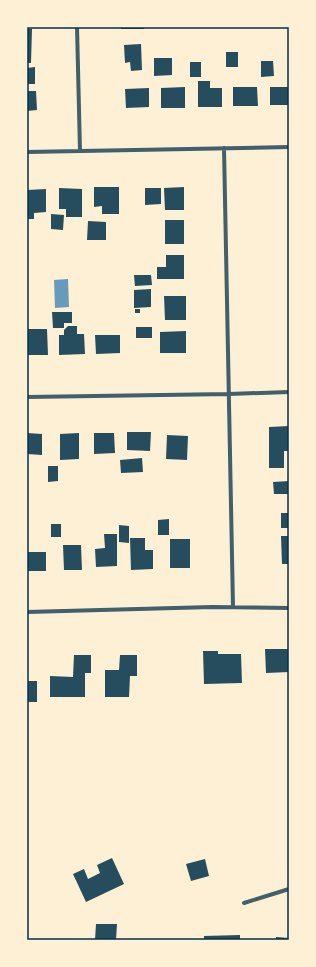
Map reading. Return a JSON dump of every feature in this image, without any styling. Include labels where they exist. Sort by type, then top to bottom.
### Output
[{"type":"street","points":[[77,27],[80,150]]},
{"type":"street","points":[[27,152],[289,147]]},
{"type":"street","points":[[224,148],[233,607]]},
{"type":"street","points":[[27,397],[289,392]]},
{"type":"street","points":[[27,612],[233,607],[289,608]]},
{"type":"street","points":[[244,903],[289,889]]},
{"type":"water","points":[[68,279],[69,307],[55,308],[54,280]]},
{"type":"building","points":[[121,27],[144,27],[144,29],[121,29]]},
{"type":"building","points":[[27,29],[32,29],[31,63],[27,63]]},
{"type":"building","points":[[141,44],[142,70],[131,71],[130,62],[125,63],[124,45]]},
{"type":"building","points":[[226,52],[238,52],[238,67],[226,67]]},
{"type":"building","points":[[154,58],[172,58],[172,75],[154,76]]},
{"type":"building","points":[[261,61],[273,61],[274,76],[261,77]]},
{"type":"building","points":[[190,62],[201,62],[201,77],[190,77]]},
{"type":"building","points":[[35,67],[35,84],[27,84],[27,68]]},
{"type":"building","points":[[198,81],[210,81],[210,88],[222,88],[222,107],[198,107]]},
{"type":"building","points":[[185,87],[185,108],[161,108],[161,88]]},
{"type":"building","points":[[233,87],[257,87],[258,106],[233,106]]},
{"type":"building","points":[[270,87],[289,87],[289,105],[270,105]]},
{"type":"building","points":[[149,88],[149,107],[126,108],[125,89]]},
{"type":"building","points":[[27,91],[36,91],[37,110],[27,111]]},
{"type":"building","points":[[94,187],[119,187],[119,214],[102,214],[102,206],[94,207]]},
{"type":"building","points":[[184,187],[184,210],[165,210],[164,188]]},
{"type":"building","points":[[59,188],[82,189],[82,217],[66,217],[66,209],[59,209]]},
{"type":"building","points":[[145,188],[161,188],[161,204],[145,205]]},
{"type":"building","points":[[46,189],[46,212],[34,213],[34,219],[27,219],[27,190]]},
{"type":"building","points":[[51,214],[64,215],[63,230],[51,229]]},
{"type":"building","points":[[165,220],[184,220],[184,244],[165,244]]},
{"type":"building","points":[[88,221],[106,222],[106,240],[87,240]]},
{"type":"building","points":[[166,255],[184,255],[184,279],[157,279],[157,267],[166,267]]},
{"type":"building","points":[[134,275],[151,275],[152,285],[135,286]]},
{"type":"building","points":[[151,289],[151,307],[134,308],[134,290]]},
{"type":"building","points":[[164,296],[186,296],[186,320],[165,320]]},
{"type":"building","points":[[135,309],[140,309],[140,313],[135,313]]},
{"type":"building","points":[[52,312],[72,312],[72,323],[64,323],[64,328],[53,328]]},
{"type":"building","points":[[68,326],[77,326],[77,334],[84,334],[85,354],[59,355],[59,335],[64,335],[64,330]]},
{"type":"building","points":[[136,327],[152,327],[152,338],[136,338]]},
{"type":"building","points":[[27,329],[47,329],[48,355],[27,355]]},
{"type":"building","points":[[186,331],[186,353],[160,353],[160,332]]},
{"type":"building","points":[[95,335],[120,335],[120,353],[96,354]]},
{"type":"building","points":[[289,426],[289,451],[284,451],[284,468],[269,468],[269,427]]},
{"type":"building","points":[[127,432],[151,432],[150,451],[127,450]]},
{"type":"building","points":[[27,433],[42,434],[42,455],[27,454]]},
{"type":"building","points":[[79,433],[79,459],[60,460],[60,434]]},
{"type":"building","points":[[94,433],[114,433],[115,453],[94,454]]},
{"type":"building","points":[[167,435],[188,436],[187,460],[166,459]]},
{"type":"building","points":[[142,458],[143,472],[121,473],[120,460]]},
{"type":"building","points":[[48,466],[58,466],[58,481],[48,482]]},
{"type":"building","points":[[289,481],[289,494],[274,494],[273,482]]},
{"type":"building","points":[[281,513],[289,513],[289,528],[281,528]]},
{"type":"building","points":[[169,519],[169,535],[158,535],[158,520]]},
{"type":"building","points":[[51,524],[61,524],[61,537],[51,537]]},
{"type":"building","points":[[119,525],[129,526],[129,543],[119,542]]},
{"type":"building","points":[[104,534],[117,534],[117,566],[96,567],[95,549],[105,548]]},
{"type":"building","points":[[281,536],[289,536],[289,564],[282,564]]},
{"type":"building","points":[[130,538],[145,538],[145,550],[153,550],[153,569],[131,570]]},
{"type":"building","points":[[170,539],[190,539],[190,568],[170,568]]},
{"type":"building","points":[[63,545],[81,545],[82,570],[64,570]]},
{"type":"building","points":[[27,552],[46,552],[46,571],[27,571]]},
{"type":"building","points":[[265,649],[289,649],[289,672],[266,673]]},
{"type":"building","points":[[203,651],[218,651],[218,654],[241,654],[242,683],[204,684]]},
{"type":"building","points":[[74,655],[91,655],[91,673],[85,673],[85,697],[50,697],[50,676],[73,677]]},
{"type":"building","points":[[120,655],[137,655],[137,676],[130,676],[129,697],[105,697],[105,670],[119,670]]},
{"type":"building","points":[[27,681],[37,681],[37,702],[27,702]]},
{"type":"building","points":[[112,858],[124,884],[86,902],[73,874],[84,869],[88,879],[100,873],[97,865]]},
{"type":"building","points":[[205,859],[209,876],[191,881],[186,864]]},
{"type":"building","points":[[96,924],[117,924],[116,940],[95,940]]},
{"type":"building","points":[[240,935],[240,940],[204,940],[204,936]]},
{"type":"building","points":[[276,937],[289,938],[289,940],[276,940]]}]
